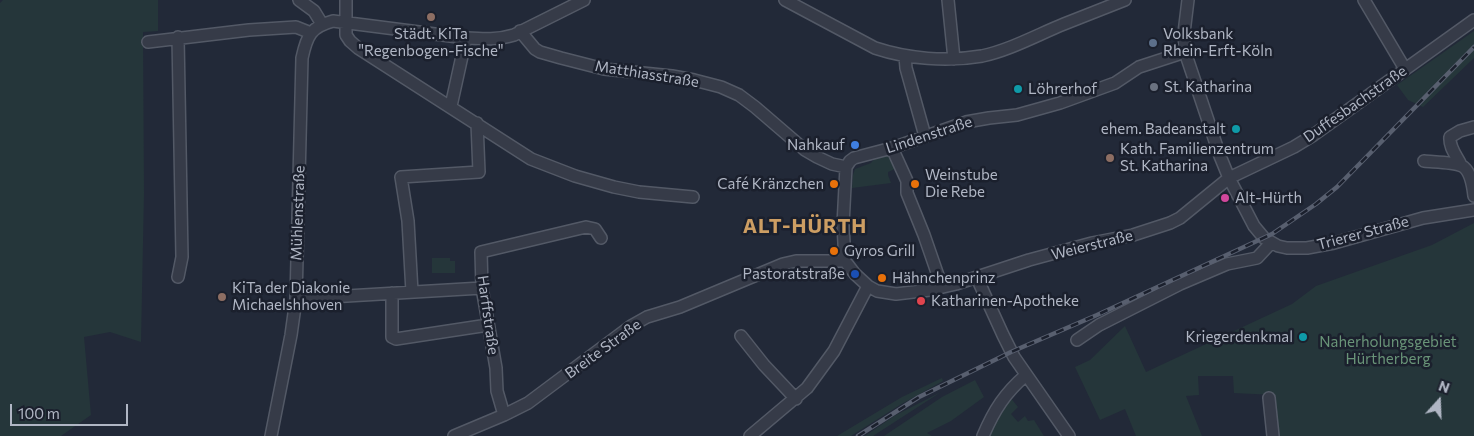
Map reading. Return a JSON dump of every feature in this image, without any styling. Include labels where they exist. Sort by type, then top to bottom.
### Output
[{"type":"street","points":[[299,0],[314,11],[322,24]]},
{"type":"street","points":[[346,0],[346,35],[358,48],[531,159],[575,176],[614,187],[639,192],[693,197]]},
{"type":"street","points":[[148,42],[178,37],[296,27],[311,33],[322,24],[333,21],[487,40],[502,38],[520,31],[584,0]]},
{"type":"street","points":[[785,0],[875,48],[905,56],[933,59],[982,56],[1012,47],[1125,0]]},
{"type":"street","points":[[948,0],[954,59]]},
{"type":"street","points":[[1077,340],[1099,325],[1180,284],[1227,264],[1257,258],[1271,242],[1264,238],[1254,226],[1229,178],[1220,156],[1185,52],[1184,33],[1188,0]]},
{"type":"street","points":[[1364,0],[1405,69]]},
{"type":"street","name":"Duffesbachstraße","points":[[1229,178],[1294,147],[1312,136],[1474,20]]},
{"type":"street","name":"Matthiasstraße","points":[[520,31],[540,52],[561,58],[604,69],[672,76],[721,87],[739,95],[811,154],[832,164],[846,167]]},
{"type":"street","name":"Mühlenstraße","points":[[271,436],[291,335],[296,299],[302,58],[305,43],[311,33]]},
{"type":"street","points":[[178,37],[182,258],[178,277]]},
{"type":"street","points":[[450,106],[466,38]]},
{"type":"street","name":"Lindenstraße","points":[[846,167],[854,158],[892,148],[966,122],[1017,115],[1060,103],[1115,83],[1140,67],[1185,52]]},
{"type":"street","points":[[905,56],[906,68],[925,136]]},
{"type":"street","points":[[412,292],[408,221],[401,177],[478,172],[477,123]]},
{"type":"street","points":[[1474,127],[1460,131],[1450,137],[1453,152],[1470,178],[1474,196]]},
{"type":"street","points":[[892,148],[907,181],[907,193],[942,287]]},
{"type":"street","points":[[1424,161],[1461,165]]},
{"type":"street","points":[[750,436],[807,388],[834,351],[868,286],[845,262],[843,225],[846,167]]},
{"type":"street","name":"Weierstraße","points":[[868,286],[877,291],[896,294],[918,292],[977,278],[1029,260],[1092,243],[1133,235],[1180,218],[1229,178]]},
{"type":"street","name":"Trierer Straße","points":[[1271,242],[1287,248],[1307,248],[1334,243],[1423,218],[1474,210],[1474,205]]},
{"type":"street","name":"Harffstraße","points":[[504,415],[497,391],[496,368],[482,288],[481,252],[586,227],[595,229],[601,238]]},
{"type":"street","name":"Breite Straße","points":[[454,436],[528,403],[619,334],[647,317],[680,307],[782,264],[796,261],[845,262]]},
{"type":"street","points":[[977,278],[1010,348],[1026,375],[1069,436]]},
{"type":"street","points":[[296,299],[482,288]]},
{"type":"street","points":[[392,294],[392,337],[396,339],[488,325]]},
{"type":"street","points":[[741,336],[764,365],[796,399]]},
{"type":"street","points":[[983,436],[998,405],[1008,392],[1026,375]]},
{"type":"street","points":[[1269,398],[1273,436]]},
{"type":"green space","points":[[3,0],[158,0],[158,31],[143,32],[144,193],[141,342],[110,332],[84,337],[91,415],[61,436],[0,436],[0,3]]},
{"type":"green space","points":[[1474,31],[1474,58],[1423,107],[1408,100],[1397,85]]},
{"type":"green space","points":[[890,152],[897,168],[888,172],[891,183],[852,188],[855,169],[871,163],[875,158]]},
{"type":"green space","name":"Naherholungsgebiet Hürtherberg","points":[[1474,223],[1474,436],[1279,436],[1275,395],[1234,393],[1233,376],[1198,376],[1199,395],[1186,396],[1202,436],[1136,436],[1125,409],[1100,420],[1075,367],[1090,360],[1125,326],[1146,372],[1292,304],[1316,286],[1432,245]]},
{"type":"green space","points":[[432,258],[450,258],[450,261],[455,261],[455,273],[432,273]]},
{"type":"green space","points":[[942,378],[943,381],[851,436],[837,436],[902,397]]},
{"type":"green space","points":[[975,380],[984,397],[951,421],[927,433],[932,436],[884,436],[942,397]]},
{"type":"green space","points":[[941,392],[873,436],[865,436],[894,416]]},
{"type":"green space","points":[[1009,396],[1018,407],[1011,414],[1018,422],[1025,416],[1028,421],[1034,420],[1044,436],[986,436]]},
{"type":"railway","points":[[858,436],[919,397],[1011,352],[1097,315],[1272,234],[1337,187],[1474,47]]},
{"type":"place","name":"Städt. KiTa \"Regenbogen-Fische\"","points":[[431,17]]},
{"type":"place","name":"Volksbank Rhein-Erft-Köln","points":[[1153,43]]},
{"type":"place","name":"St. Katharina","points":[[1154,87]]},
{"type":"place","name":"Löhrerhof","points":[[1018,89]]},
{"type":"place","name":"ehem. Badeanstalt","points":[[1236,129]]},
{"type":"place","name":"Nahkauf","points":[[855,145]]},
{"type":"place","name":"Kath. Familienzentrum St. Katharina","points":[[1110,158]]},
{"type":"place","name":"Café Kränzchen","points":[[834,184]]},
{"type":"place","name":"Weinstube Die Rebe","points":[[915,184]]},
{"type":"place","name":"Alt-Hürth","points":[[1225,198]]},
{"type":"place","name":"Gyros Grill","points":[[834,251]]},
{"type":"place","name":"Pastoratstraße","points":[[855,274]]},
{"type":"place","name":"Hähnchenprinz","points":[[882,278]]},
{"type":"place","name":"KiTa der Diakonie Michaelshhoven","points":[[222,297]]},
{"type":"place","name":"Katharinen-Apotheke","points":[[921,301]]},
{"type":"place","name":"Kriegerdenkmal","points":[[1303,337]]},
{"type":"district","name":"ALT-HÜRTH","points":[[805,226]]}]
